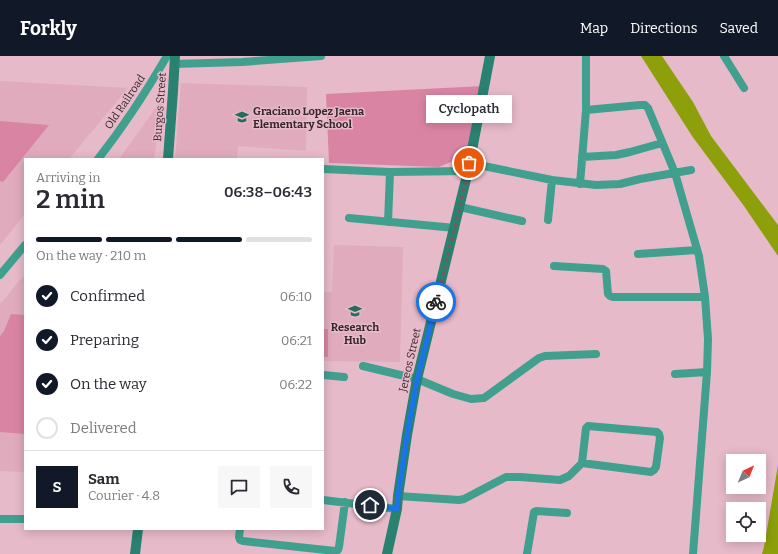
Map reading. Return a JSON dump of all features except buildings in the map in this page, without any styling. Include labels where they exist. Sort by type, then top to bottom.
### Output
[{"type":"street","points":[[172,59],[257,61],[321,56]]},
{"type":"street","name":"Jereos Street","points":[[387,554],[397,509],[407,435],[417,380],[460,207],[490,56]]},
{"type":"street","points":[[580,184],[586,110],[586,56]]},
{"type":"street","points":[[724,56],[744,88]]},
{"type":"street","name":"Old Railroad","points":[[99,158],[172,59]]},
{"type":"street","name":"Burgos Street","points":[[168,158],[172,59]]},
{"type":"street","points":[[586,110],[645,105],[648,108],[675,173],[697,250],[705,297],[708,339],[707,372],[693,554]]},
{"type":"street","points":[[582,157],[616,155],[662,143]]},
{"type":"street","points":[[324,169],[390,172],[469,167],[580,184],[596,185],[620,184],[691,170]]},
{"type":"street","points":[[388,222],[390,172]]},
{"type":"street","points":[[548,220],[552,180]]},
{"type":"street","points":[[460,207],[522,221]]},
{"type":"street","points":[[349,218],[455,228]]},
{"type":"street","points":[[0,275],[24,246]]},
{"type":"street","points":[[638,254],[697,250]]},
{"type":"street","points":[[554,266],[603,269],[607,274],[608,294],[613,297],[705,297]]},
{"type":"street","points":[[363,366],[417,380],[453,394],[471,399],[484,398],[539,358],[545,356],[596,354]]},
{"type":"street","points":[[675,374],[707,372]]},
{"type":"street","points":[[324,375],[344,377]]},
{"type":"street","points":[[398,496],[460,500],[506,477],[560,480],[569,476],[582,463],[586,428],[588,426],[657,432],[659,434],[656,467],[651,472],[582,463]]},
{"type":"street","points":[[324,500],[397,509]]},
{"type":"street","points":[[240,530],[239,537],[240,540],[243,541],[335,551],[338,550],[339,547],[345,502]]},
{"type":"street","points":[[527,554],[534,512],[567,513]]},
{"type":"street","points":[[0,519],[24,518]]},
{"type":"street","points":[[136,554],[138,530]]},
{"type":"shaded area","points":[[641,56],[662,56],[693,102],[711,136],[778,225],[778,256],[744,206],[692,136]]},
{"type":"shaded area","points":[[0,81],[128,88],[70,158],[24,158],[24,215],[0,245]]},
{"type":"shaded area","name":"Graciano Lopez Jaena Elementary School","points":[[181,83],[307,87],[306,151],[238,146],[237,158],[175,158]]},
{"type":"shaded area","points":[[483,86],[472,153],[439,167],[329,163],[326,94]]},
{"type":"shaded area","points":[[160,102],[163,102],[154,158],[120,158]]},
{"type":"shaded area","points":[[0,121],[49,125],[3,182],[0,181]]},
{"type":"shaded area","points":[[334,245],[403,247],[400,362],[324,361],[324,292],[332,292]]},
{"type":"shaded area","points":[[24,275],[24,472],[0,471],[0,304]]},
{"type":"shaded area","points":[[11,314],[24,315],[24,434],[0,432],[0,336],[4,331]]},
{"type":"shaded area","points":[[324,329],[328,329],[328,357],[324,357]]},
{"type":"shaded area","points":[[778,465],[778,554],[762,554],[766,542]]},
{"type":"way so far","points":[[436,302],[460,207],[469,163]]},
{"type":"place","name":"Graciano Lopez Jaena Elementary School","points":[[242,117]]},
{"type":"place","name":"Cyclopath","points":[[469,163]]},
{"type":"place","name":"Research Hub","points":[[355,311]]},
{"type":"route","points":[[370,505],[397,509],[407,435],[417,380],[436,302]]}]
